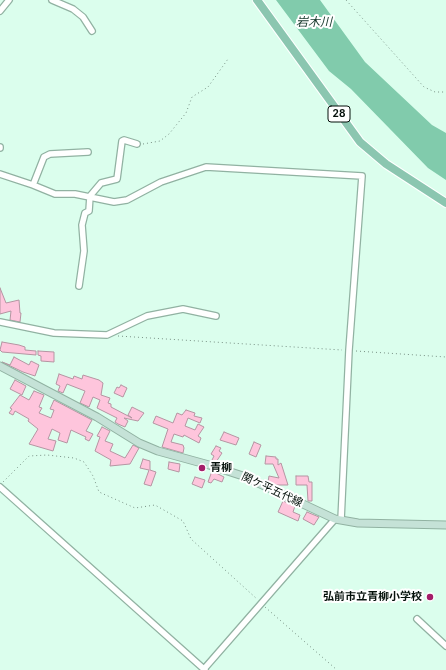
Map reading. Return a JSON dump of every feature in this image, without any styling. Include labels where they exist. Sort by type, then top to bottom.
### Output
[{"type":"main road","name":"28","points":[[257,0],[360,142],[386,164],[446,203]]},
{"type":"main road","name":"関ケ平五代線","points":[[0,366],[90,413],[139,443],[158,451],[210,464],[243,476],[338,519],[358,523],[446,525]]},
{"type":"street","points":[[0,11],[9,0]]},
{"type":"street","points":[[52,0],[73,9],[84,17],[92,31]]},
{"type":"street","points":[[79,286],[84,251],[82,225],[85,213],[89,212],[90,196],[102,183],[116,179],[122,141],[124,140],[137,144]]},
{"type":"street","points":[[33,185],[44,157],[50,154],[88,152]]},
{"type":"street","points":[[0,174],[55,194],[90,196],[114,202],[127,200],[161,182],[206,167],[362,176],[338,519],[262,603],[205,670],[0,486]]},
{"type":"street","points":[[0,322],[54,333],[108,335],[147,316],[183,309],[216,316]]},
{"type":"street","points":[[416,619],[446,646]]},
{"type":"path","points":[[346,0],[424,87],[435,92],[446,92]]},
{"type":"path","points":[[137,144],[153,144],[170,134],[186,113],[192,96],[208,87],[228,59]]},
{"type":"path","points":[[108,335],[250,346],[349,350],[446,357]]},
{"type":"path","points":[[0,486],[28,456],[47,455],[74,458],[84,462],[93,476],[99,492],[135,508],[155,505],[183,521],[191,539],[337,670]]},
{"type":"water","name":"岩木川","points":[[276,0],[320,0],[365,62],[432,125],[446,133],[446,180],[428,168],[351,89],[329,71]]},
{"type":"building","points":[[0,288],[6,303],[19,300],[21,313],[20,322],[10,320],[11,311],[0,314]]},
{"type":"building","points":[[2,342],[25,347],[25,350],[36,351],[36,355],[2,352],[0,350]]},
{"type":"building","points":[[38,351],[54,352],[54,362],[41,361],[41,356],[38,355]]},
{"type":"building","points":[[14,357],[29,365],[31,361],[39,365],[35,376],[2,362],[10,365]]},
{"type":"building","points":[[59,374],[73,379],[74,376],[82,379],[83,375],[99,380],[103,383],[101,395],[110,398],[108,403],[111,404],[111,407],[132,418],[128,415],[132,407],[144,413],[138,421],[124,418],[128,421],[125,427],[118,424],[115,422],[117,418],[97,408],[100,400],[93,397],[89,407],[80,403],[85,391],[67,384],[63,393],[58,391],[60,386],[56,384]]},
{"type":"building","points":[[15,380],[26,386],[22,395],[10,389]]},
{"type":"building","points":[[121,385],[127,388],[123,397],[114,393],[117,387],[119,388]]},
{"type":"building","points":[[34,391],[44,395],[39,407],[42,408],[39,413],[51,418],[54,410],[50,409],[54,400],[92,420],[86,431],[93,434],[89,441],[85,439],[86,437],[71,430],[67,443],[58,440],[60,433],[52,429],[48,439],[56,441],[53,451],[29,444],[38,429],[28,421],[29,419],[15,411],[13,415],[9,413],[12,409],[10,408],[20,395],[29,400]]},
{"type":"building","points":[[186,410],[195,413],[194,416],[202,418],[200,423],[188,418],[185,426],[195,430],[198,424],[204,427],[198,436],[201,438],[199,443],[184,435],[183,437],[174,434],[171,442],[183,445],[183,453],[162,447],[168,429],[153,423],[156,416],[173,423],[177,413],[182,415]]},
{"type":"building","points":[[102,427],[110,431],[105,441],[113,444],[110,451],[125,458],[133,445],[139,448],[130,464],[110,466],[111,460],[95,451],[100,437],[97,436]]},
{"type":"building","points":[[224,432],[239,438],[236,445],[220,440]]},
{"type":"building","points":[[254,442],[261,445],[256,457],[249,454]]},
{"type":"building","points":[[216,446],[221,448],[219,451],[222,453],[216,462],[212,460],[214,456],[211,454]]},
{"type":"building","points":[[266,456],[276,457],[276,459],[278,459],[278,465],[281,463],[288,485],[276,485],[268,482],[269,476],[279,478],[273,464],[265,464]]},
{"type":"building","points":[[143,459],[150,461],[150,470],[156,472],[151,486],[144,484],[149,470],[140,468]]},
{"type":"building","points":[[169,462],[180,464],[179,472],[168,469]]},
{"type":"building","points":[[212,471],[224,477],[222,482],[214,479],[211,483],[208,482]]},
{"type":"building","points":[[296,476],[308,476],[309,482],[312,482],[312,501],[308,501],[307,485],[296,485]]},
{"type":"building","points":[[195,477],[205,480],[202,488],[192,484]]},
{"type":"building","points":[[283,501],[295,506],[293,512],[300,515],[298,521],[278,512]]},
{"type":"building","points":[[307,512],[319,517],[314,525],[303,519]]},
{"type":"place","name":"青柳","points":[[202,468]]},
{"type":"place","name":"弘前市立青柳小学校","points":[[430,597]]}]
